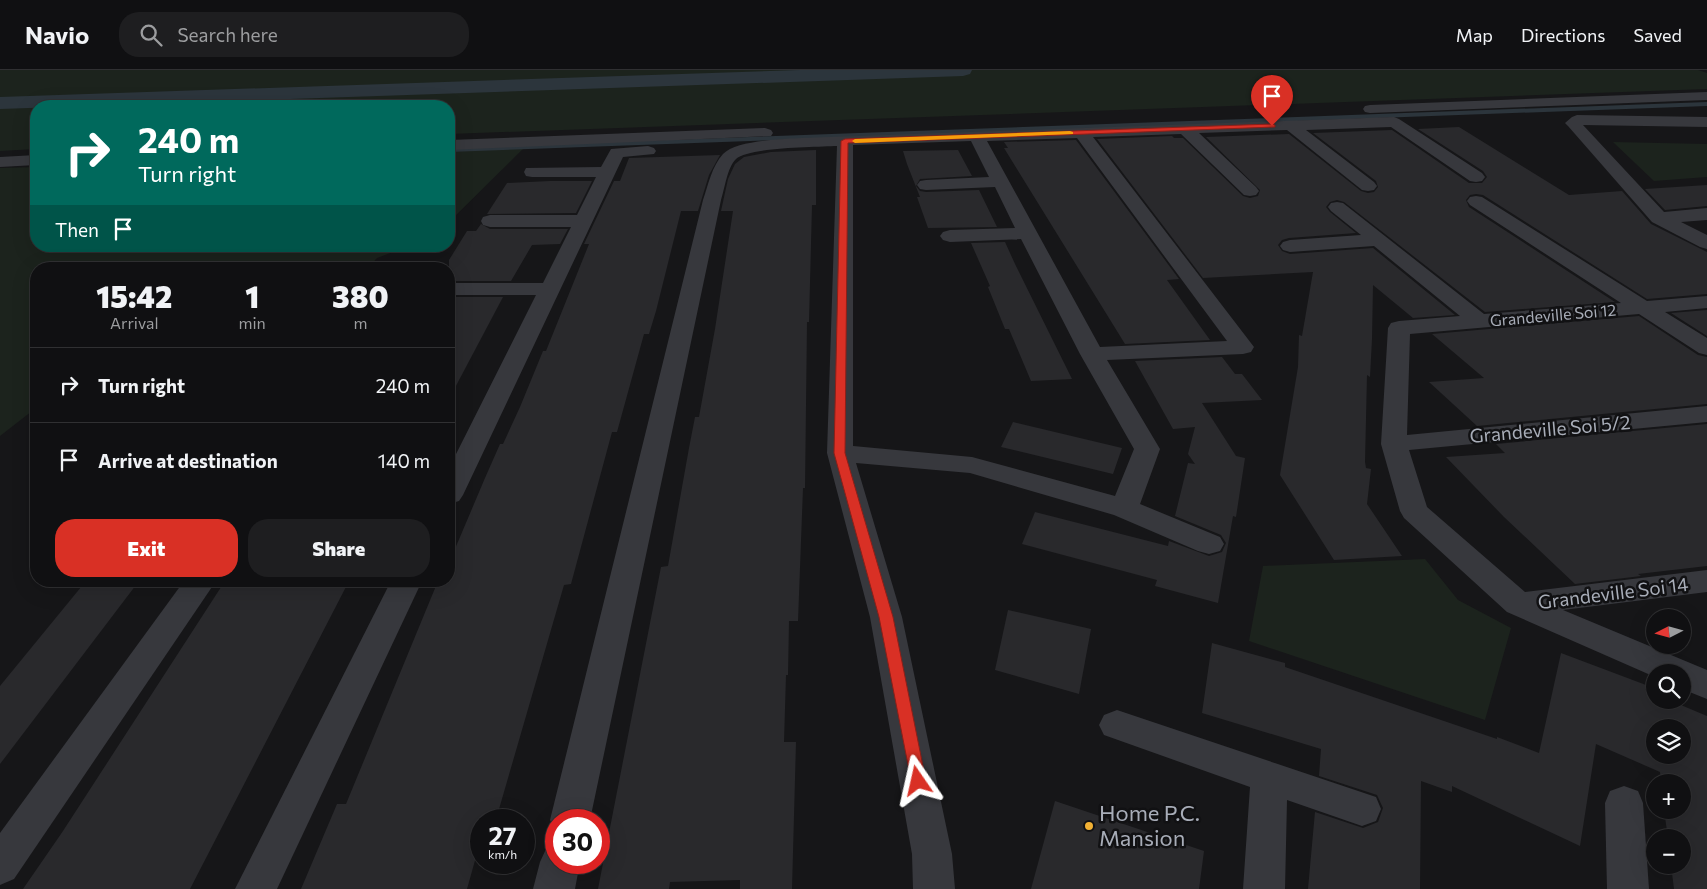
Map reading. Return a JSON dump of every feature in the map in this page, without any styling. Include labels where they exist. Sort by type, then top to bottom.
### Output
[{"type":"street","points":[[455,145],[1707,96]]},
{"type":"street","points":[[1707,122],[1577,120],[1578,127],[1659,218],[1707,243]]},
{"type":"street","points":[[455,484],[617,152],[743,149],[845,141],[1394,122],[1476,177]]},
{"type":"street","points":[[1290,125],[1368,186]]},
{"type":"street","points":[[1578,127],[1707,134]]},
{"type":"street","points":[[1185,129],[1250,191]]},
{"type":"street","points":[[1082,133],[1243,347],[1092,354]]},
{"type":"street","points":[[976,136],[1092,354],[1147,449],[1124,508]]},
{"type":"street","points":[[845,141],[840,453],[886,617],[932,854],[934,889]]},
{"type":"street","points":[[573,809],[712,200],[729,157],[743,149]]},
{"type":"street","points":[[0,162],[30,160]]},
{"type":"street","points":[[532,172],[607,172]]},
{"type":"street","points":[[926,185],[1001,182]]},
{"type":"street","points":[[1476,202],[1707,348]]},
{"type":"street","points":[[1337,207],[1479,322]]},
{"type":"street","points":[[1659,218],[1707,214]]},
{"type":"street","points":[[490,221],[583,221]]},
{"type":"street","points":[[950,236],[1028,233]]},
{"type":"street","points":[[1290,246],[1379,240]]},
{"type":"street","points":[[455,289],[550,289]]},
{"type":"street","name":"Grandeville Soi 12","points":[[1394,444],[1399,328],[1707,302]]},
{"type":"street","name":"Grandeville Soi 5/2","points":[[1394,444],[1707,414]]},
{"type":"street","points":[[1394,444],[1414,511],[1518,604],[1659,664]]},
{"type":"street","points":[[840,453],[972,465],[1124,508],[1209,544]]},
{"type":"street","name":"Grandeville Soi 14","points":[[1518,604],[1707,581]]},
{"type":"street","points":[[0,866],[197,587]]},
{"type":"street","points":[[256,889],[404,587]]},
{"type":"street","points":[[1691,678],[1707,685]]},
{"type":"street","points":[[1117,725],[1362,809]]},
{"type":"street","points":[[1264,889],[1269,778]]},
{"type":"street","points":[[1624,803],[1628,889]]},
{"type":"street","points":[[554,889],[557,874]]},
{"type":"shaded area","points":[[0,70],[1698,70],[1707,73],[1707,89],[455,134],[455,100],[30,100],[30,149],[0,151]]},
{"type":"shaded area","points":[[1613,142],[1707,144],[1707,177],[1654,181]]},
{"type":"shaded area","points":[[525,147],[455,216],[455,150]]},
{"type":"shaded area","points":[[30,167],[30,252],[393,252],[377,258],[373,262],[30,262],[30,413],[0,436],[0,168]]},
{"type":"shaded area","points":[[1425,559],[1458,600],[1511,628],[1485,720],[1249,641],[1263,566]]},
{"type":"building","points":[[1459,127],[1569,195],[1622,191],[1651,224],[1707,252],[1707,294],[1647,299],[1483,195],[1476,194],[1470,195],[1466,200],[1469,207],[1615,302],[1485,312],[1344,202],[1337,200],[1330,202],[1326,207],[1330,212],[1356,233],[1289,238],[1282,240],[1278,245],[1282,251],[1290,254],[1373,248],[1455,315],[1413,318],[1373,285],[1370,377],[1367,375],[1365,462],[1366,468],[1371,469],[1367,504],[1402,556],[1334,560],[1280,475],[1298,367],[1299,335],[1302,336],[1313,272],[1203,278],[1097,139],[1172,136],[1174,138],[1183,138],[1243,196],[1250,198],[1258,196],[1260,190],[1206,137],[1289,134],[1361,191],[1368,193],[1374,192],[1378,187],[1376,181],[1313,133],[1392,130],[1469,183],[1482,183],[1487,177],[1483,171],[1418,129]]},
{"type":"building","points":[[1076,140],[1179,279],[1167,280],[1210,340],[1125,344],[1004,148],[1008,148],[1004,142]]},
{"type":"building","points":[[816,150],[816,205],[812,205],[809,322],[807,322],[805,488],[803,488],[798,621],[789,621],[788,675],[786,675],[784,742],[796,742],[792,889],[740,889],[740,880],[670,882],[669,889],[598,889],[601,874],[610,874],[610,828],[661,567],[668,566],[695,417],[699,417],[733,211],[721,211],[728,179],[735,164],[744,157],[771,152]]},
{"type":"building","points":[[958,150],[972,176],[920,179],[916,186],[920,191],[926,192],[979,190],[997,227],[928,228],[917,197],[920,197],[903,151]]},
{"type":"building","points":[[720,155],[709,175],[698,211],[681,211],[656,311],[649,334],[644,334],[617,432],[612,432],[571,584],[564,585],[499,809],[470,809],[471,874],[467,889],[301,889],[337,804],[346,804],[436,587],[455,587],[455,549],[500,444],[503,444],[543,351],[546,351],[589,244],[584,244],[614,181],[620,181],[629,158]]},
{"type":"building","points":[[592,181],[576,213],[487,214],[507,183]]},
{"type":"building","points":[[1707,185],[1707,206],[1665,210],[1645,189]]},
{"type":"building","points":[[481,224],[490,229],[568,229],[560,244],[532,245],[511,281],[455,281],[455,262],[449,262],[449,260],[467,231],[476,231]]},
{"type":"building","points":[[1005,242],[1072,379],[1031,381],[1009,329],[1005,329],[988,287],[990,286],[971,243]]},
{"type":"building","points":[[455,297],[503,297],[455,388]]},
{"type":"building","points":[[1707,310],[1707,336],[1671,313]]},
{"type":"building","points":[[1639,316],[1698,355],[1707,357],[1707,404],[1477,426],[1429,382],[1484,378],[1432,334]]},
{"type":"building","points":[[1222,357],[1235,374],[1242,374],[1262,400],[1202,403],[1236,456],[1245,458],[1236,517],[1233,516],[1218,603],[1155,586],[1157,580],[1022,544],[1035,512],[1168,546],[1169,541],[1209,556],[1222,552],[1226,543],[1221,535],[1175,516],[1188,463],[1195,464],[1188,454],[1195,427],[1173,429],[1135,361]]},
{"type":"building","points":[[1013,422],[1122,448],[1113,474],[1001,447]]},
{"type":"building","points":[[1707,424],[1707,566],[1638,574],[1641,576],[1575,584],[1504,517],[1446,457],[1505,453],[1496,444]]},
{"type":"building","points":[[81,587],[134,587],[0,764],[0,686]]},
{"type":"building","points":[[221,587],[346,587],[190,889],[23,889],[63,831]]},
{"type":"building","points":[[1008,610],[1091,629],[1079,694],[995,670]]},
{"type":"building","points":[[1212,643],[1285,663],[1285,667],[1497,739],[1497,737],[1539,753],[1561,653],[1646,685],[1646,709],[1690,709],[1707,716],[1707,889],[1674,889],[1672,874],[1691,874],[1691,829],[1667,829],[1665,819],[1691,819],[1691,774],[1660,774],[1660,772],[1596,744],[1580,846],[1452,786],[1452,792],[1421,781],[1420,889],[1308,889],[1315,812],[1363,828],[1378,822],[1383,808],[1377,795],[1319,776],[1321,749],[1202,713]]},
{"type":"building","name":"Home P.C. Mansion","points":[[1055,801],[1204,851],[1199,889],[1031,889]]},
{"type":"waterway","points":[[88,100],[963,70]]},
{"type":"waterway","points":[[0,103],[30,102]]},
{"type":"waterway","points":[[455,150],[1707,104]]},
{"type":"slow traffic","points":[[855,141],[1070,133]]},
{"type":"place","name":"Home P.C. Mansion","points":[[1089,826]]},
{"type":"route","points":[[918,781],[886,617],[840,453],[845,141],[1272,126]]}]
